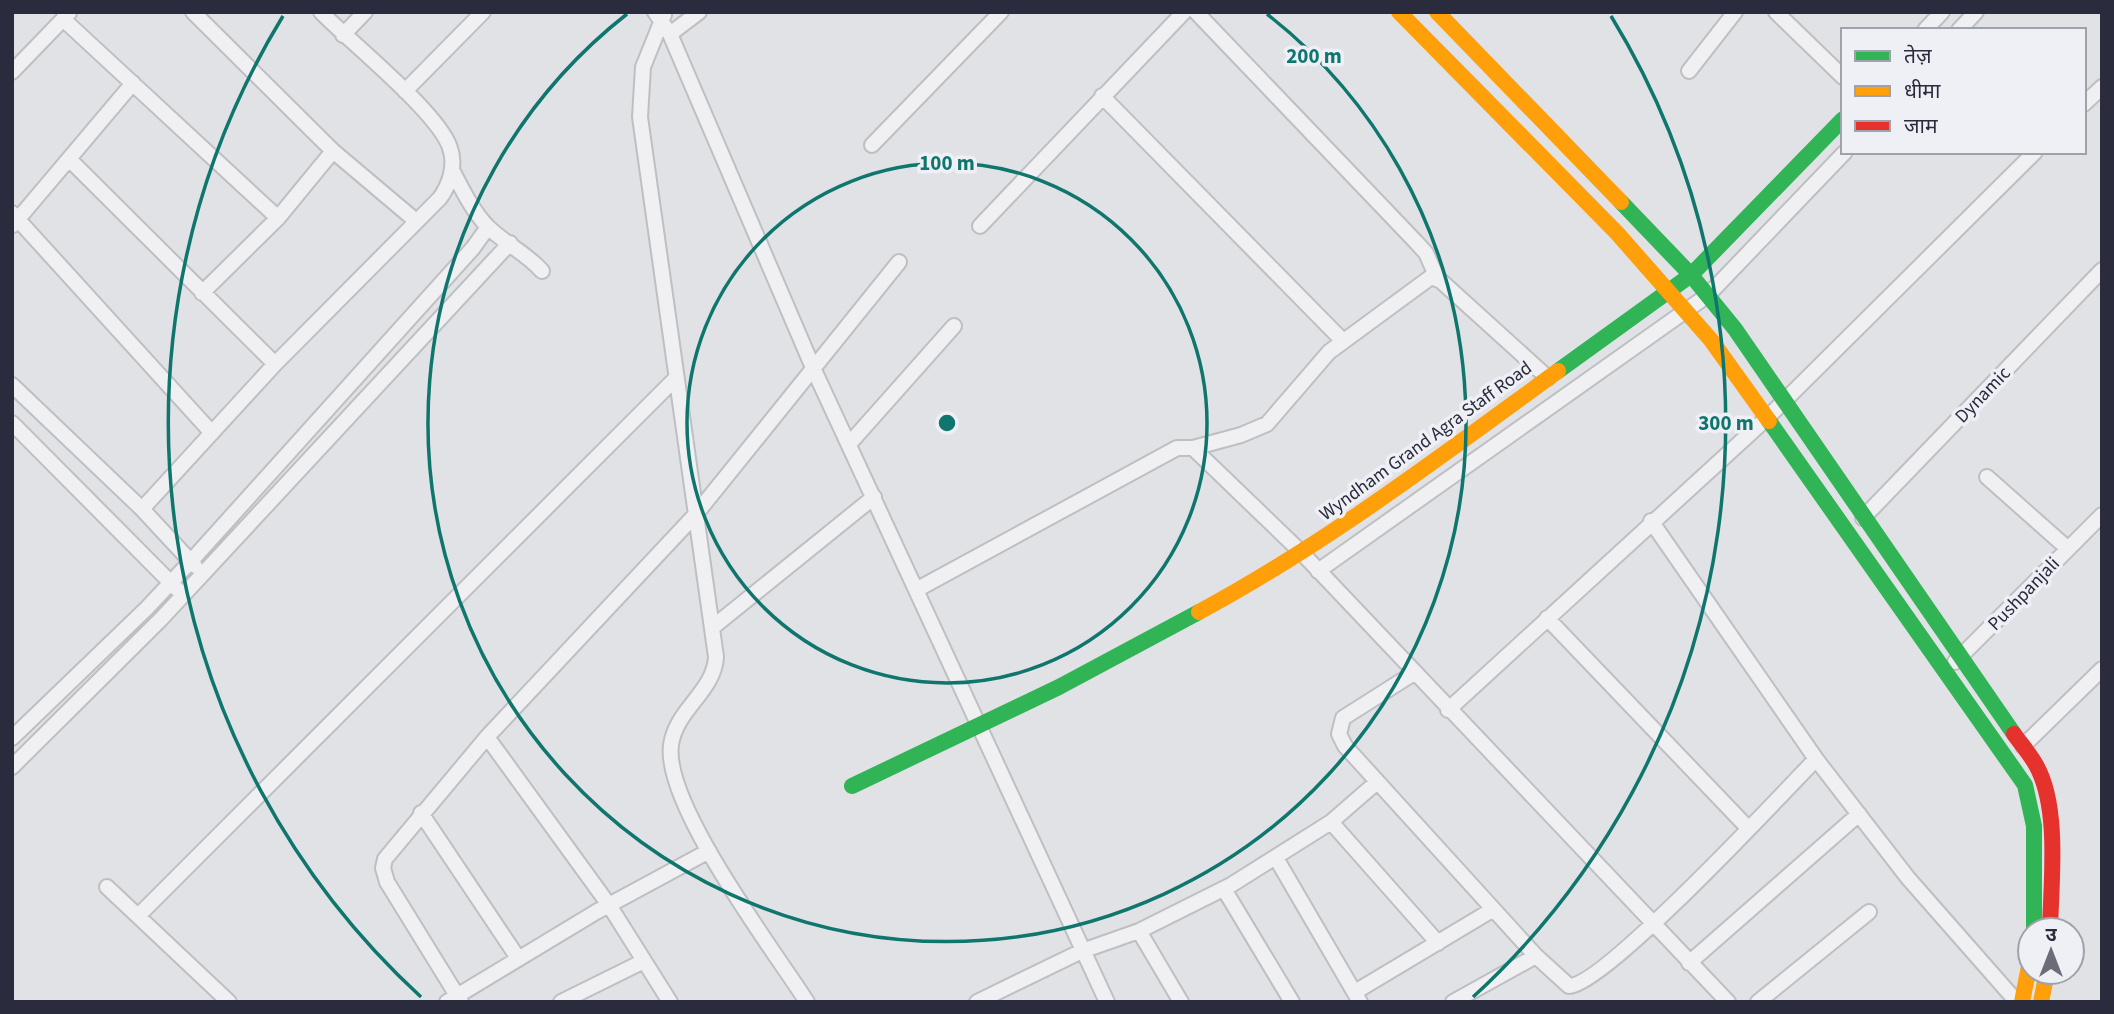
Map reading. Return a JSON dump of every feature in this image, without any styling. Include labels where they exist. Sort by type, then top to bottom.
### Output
[{"type":"street","points":[[193,12],[210,18],[333,151],[415,221]]},
{"type":"street","points":[[142,509],[275,363],[444,193],[453,158],[444,135],[405,91],[321,12]]},
{"type":"street","points":[[343,35],[365,12]]},
{"type":"street","points":[[405,91],[483,12]]},
{"type":"street","points":[[872,145],[1001,12]]},
{"type":"street","points":[[980,226],[1184,12]]},
{"type":"street","points":[[1196,12],[1426,253],[1437,278],[1548,379]]},
{"type":"street","points":[[1399,12],[1617,233],[1711,340],[1768,417],[2025,785],[2034,826],[2034,916]]},
{"type":"street","points":[[1689,71],[1735,12]]},
{"type":"street","points":[[1776,12],[1841,75]]},
{"type":"street","points":[[1927,28],[1942,12]]},
{"type":"street","points":[[1961,28],[1976,12]]},
{"type":"street","points":[[661,14],[814,370],[1107,1002]]},
{"type":"street","points":[[661,14],[643,68],[640,117],[713,627],[715,670],[710,682],[677,725],[670,761],[674,776],[709,851],[807,1002]]},
{"type":"street","points":[[670,34],[693,14]]},
{"type":"street","points":[[1441,14],[1692,275],[1735,329],[1863,518],[2037,766],[2047,790],[2050,916]]},
{"type":"street","points":[[12,72],[66,16],[133,83],[278,218]]},
{"type":"street","points":[[133,83],[70,160],[14,219],[212,433]]},
{"type":"street","points":[[2086,102],[2102,87]]},
{"type":"street","points":[[1102,96],[1343,341]]},
{"type":"street","name":"Wyndham Grand Agra Staff Road","points":[[852,786],[980,725],[1188,617],[1302,552],[1692,275],[1841,121]]},
{"type":"street","points":[[202,293],[278,218],[333,151]]},
{"type":"street","points":[[1318,571],[1708,295],[1843,154]]},
{"type":"street","points":[[1448,710],[1651,521],[1768,417],[2033,154]]},
{"type":"street","points":[[70,160],[275,363]]},
{"type":"street","points":[[452,170],[473,208],[488,227],[542,271]]},
{"type":"street","points":[[12,737],[192,560],[473,248],[488,227]]},
{"type":"street","points":[[12,766],[184,594],[510,243]]},
{"type":"street","points":[[709,851],[518,958],[455,1000],[384,875],[385,859],[421,813],[487,737],[696,514],[899,262]]},
{"type":"street","name":"Dynamic","points":[[1863,518],[2102,270]]},
{"type":"street","points":[[916,590],[1177,448],[1193,448],[1241,435],[1267,424],[1314,367],[1343,341],[1426,279],[1437,278]]},
{"type":"street","points":[[850,443],[954,326]]},
{"type":"street","points":[[138,916],[676,378]]},
{"type":"street","points":[[12,385],[142,509],[192,560],[202,575]]},
{"type":"street","points":[[12,423],[184,594]]},
{"type":"street","points":[[1193,448],[1302,552],[1448,710],[1728,1002]]},
{"type":"street","points":[[1987,477],[2067,548]]},
{"type":"street","points":[[713,627],[874,497]]},
{"type":"street","name":"Pushpanjali","points":[[1945,671],[2102,514]]},
{"type":"street","points":[[1651,521],[1816,759],[1908,878],[2017,1002]]},
{"type":"street","points":[[1547,618],[1748,828]]},
{"type":"street","points":[[2023,746],[2102,669]]},
{"type":"street","points":[[1414,673],[1343,718],[1339,724],[1339,734],[1345,746],[1492,910],[1535,956],[1570,986],[1579,986],[1653,925],[1816,759]]},
{"type":"street","points":[[487,737],[609,905],[670,1002]]},
{"type":"street","points":[[977,1002],[1082,951],[1139,930],[1224,889],[1331,821],[1377,782]]},
{"type":"street","points":[[421,813],[518,958]]},
{"type":"street","points":[[1689,963],[1859,814]]},
{"type":"street","points":[[1331,821],[1438,943]]},
{"type":"street","points":[[1276,858],[1357,997],[1492,910]]},
{"type":"street","points":[[107,887],[229,1002]]},
{"type":"street","points":[[1224,889],[1292,1002]]},
{"type":"street","points":[[1758,1002],[1869,912]]},
{"type":"street","points":[[1139,930],[1181,1002]]},
{"type":"street","points":[[1454,1002],[1535,956]]},
{"type":"street","points":[[561,1002],[644,961]]},
{"type":"traffic: fast","points":[[1558,371],[1691,275],[1841,121]]},
{"type":"traffic: fast","points":[[1621,202],[1691,275],[1735,329],[2014,734]]},
{"type":"traffic: fast","points":[[1769,421],[2025,785],[2034,826],[2034,916]]},
{"type":"traffic: fast","points":[[852,786],[1059,687],[1199,612]]},
{"type":"traffic: slow","points":[[1399,12],[1617,233],[1711,340],[1769,421]]},
{"type":"traffic: slow","points":[[1437,12],[1621,202]]},
{"type":"traffic: slow","points":[[1199,612],[1338,528],[1558,371]]},
{"type":"traffic: slow","points":[[2022,1002],[2025,986]]},
{"type":"traffic: slow","points":[[2041,1002],[2044,986]]},
{"type":"traffic: jam","points":[[2014,734],[2036,765],[2044,782],[2051,823],[2050,916]]}]
